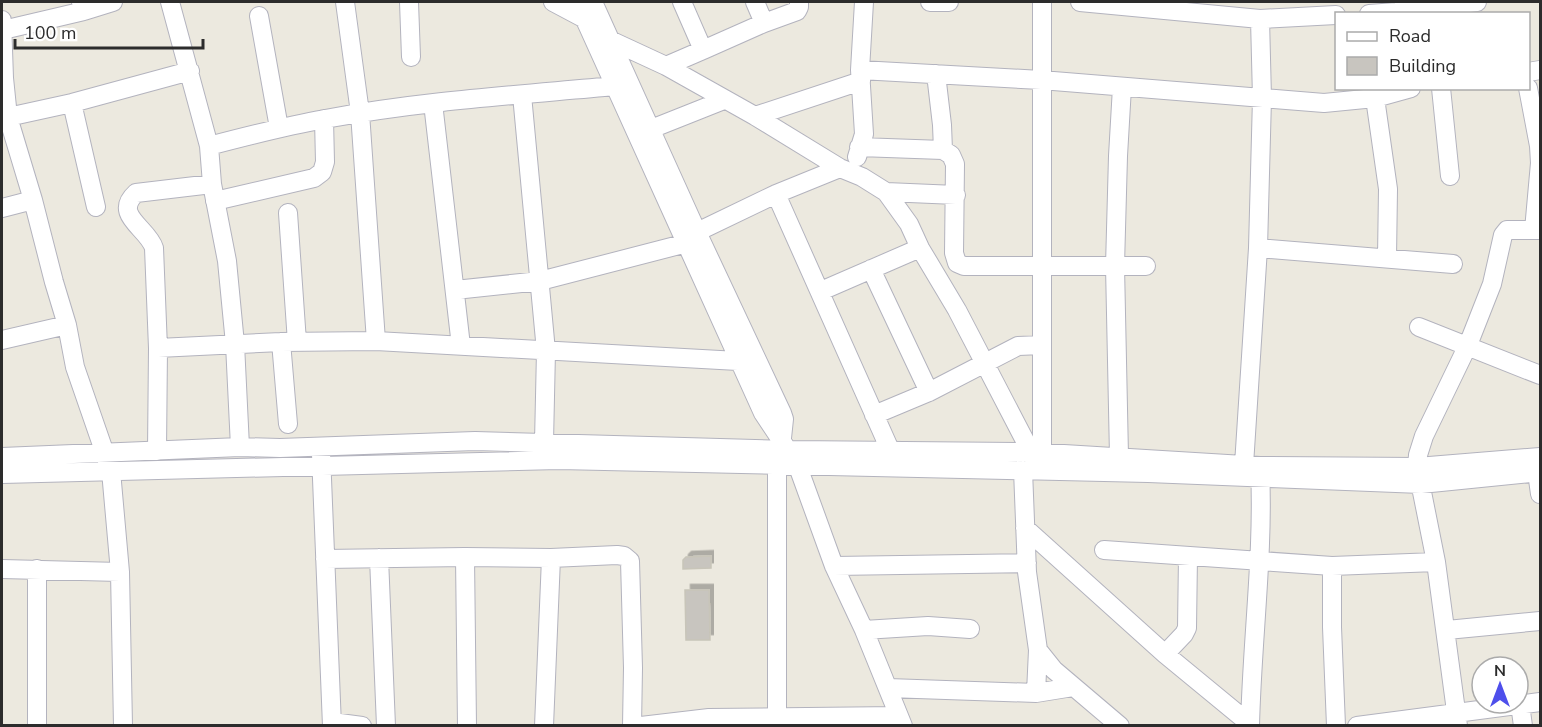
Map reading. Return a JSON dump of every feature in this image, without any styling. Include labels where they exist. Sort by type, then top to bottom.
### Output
[{"type":"street","points":[[113,2],[83,6],[2,25],[3,78],[8,117],[67,325],[75,367],[111,471],[120,572],[123,726]]},
{"type":"street","points":[[170,2],[209,146],[214,192],[227,261],[236,344],[240,447]]},
{"type":"street","points":[[345,2],[360,113],[376,341]]},
{"type":"street","points":[[409,2],[411,57]]},
{"type":"street","points":[[553,2],[585,19],[612,41],[666,66],[755,116],[840,168],[862,177],[886,192],[909,224],[920,248],[986,364],[1034,461]]},
{"type":"street","points":[[577,2],[615,86],[782,412],[790,451],[834,566],[864,630],[900,721],[709,722],[641,726]]},
{"type":"street","points":[[593,2],[651,129],[738,361],[763,413],[790,451]]},
{"type":"street","points":[[682,2],[703,50]]},
{"type":"street","points":[[755,2],[764,22]]},
{"type":"street","points":[[666,66],[764,22],[797,11],[800,7],[799,2]]},
{"type":"street","points":[[862,177],[857,163],[859,147],[864,135],[861,76],[864,2]]},
{"type":"street","points":[[930,2],[949,2]]},
{"type":"street","points":[[1036,693],[1038,651],[1027,563],[1026,528],[1034,461],[1042,345],[1042,2]]},
{"type":"street","points":[[1080,2],[1193,7],[1260,19],[1330,11]]},
{"type":"street","points":[[1378,12],[1403,6],[1477,2]]},
{"type":"street","points":[[259,16],[279,128]]},
{"type":"street","points":[[1250,725],[1255,616],[1261,560],[1255,469],[1262,98],[1260,19]]},
{"type":"street","points":[[8,117],[72,103],[190,71]]},
{"type":"street","points":[[936,74],[943,150]]},
{"type":"street","points":[[755,116],[861,76],[936,74],[1041,80],[1324,104],[1375,98],[1403,90]]},
{"type":"street","points":[[209,146],[279,128],[360,113],[433,103],[615,86]]},
{"type":"street","points":[[1119,456],[1115,266],[1122,87]]},
{"type":"street","points":[[1441,90],[1450,176]]},
{"type":"street","points":[[1457,719],[1447,630],[1419,475],[1424,436],[1468,345],[1492,284],[1503,236],[1507,230],[1538,230],[1539,146],[1528,90]]},
{"type":"street","points":[[522,94],[546,351],[544,442],[540,460]]},
{"type":"street","points":[[1375,98],[1388,189],[1387,258]]},
{"type":"street","points":[[651,129],[724,99]]},
{"type":"street","points":[[72,103],[96,207]]},
{"type":"street","points":[[433,103],[461,346]]},
{"type":"street","points":[[157,451],[158,348],[154,248],[150,237],[133,223],[128,207],[130,199],[136,193],[148,190],[214,192],[314,178],[322,172],[325,162],[324,119]]},
{"type":"street","points":[[859,147],[943,150],[951,155],[955,164],[956,195],[954,253],[957,262],[964,266],[1146,266]]},
{"type":"street","points":[[455,290],[540,281],[692,237],[776,194],[840,168]]},
{"type":"street","points":[[886,192],[956,195]]},
{"type":"street","points":[[776,194],[891,452]]},
{"type":"street","points":[[2,208],[33,200]]},
{"type":"street","points":[[288,213],[288,424]]},
{"type":"street","points":[[821,291],[920,248]]},
{"type":"street","points":[[1258,248],[1453,264]]},
{"type":"street","points":[[871,269],[929,392]]},
{"type":"street","points":[[2,340],[67,325]]},
{"type":"street","points":[[1419,327],[1540,375]]},
{"type":"street","points":[[158,348],[376,341],[738,361]]},
{"type":"street","points":[[874,416],[929,392],[1018,346],[1042,345]]},
{"type":"street","points":[[2,457],[240,447],[475,441],[544,442],[1419,475],[1539,467],[1540,494]]},
{"type":"street","points":[[322,446],[332,724],[362,726]]},
{"type":"street","points":[[777,721],[777,464],[790,451],[891,452],[1034,461],[1119,456],[1255,469]]},
{"type":"street","points":[[2,474],[540,460],[777,464]]},
{"type":"street","points":[[1026,528],[1165,654],[1250,725]]},
{"type":"street","points":[[1104,550],[1332,566],[1436,562]]},
{"type":"street","points":[[325,559],[624,556],[630,561],[632,726]]},
{"type":"street","points":[[1165,654],[1187,628],[1188,556]]},
{"type":"street","points":[[465,557],[467,726]]},
{"type":"street","points":[[379,558],[386,726]]},
{"type":"street","points":[[544,726],[551,558]]},
{"type":"street","points":[[834,566],[1027,563]]},
{"type":"street","points":[[1332,566],[1336,726]]},
{"type":"street","points":[[2,569],[120,572]]},
{"type":"street","points":[[37,569],[37,726]]},
{"type":"street","points":[[1447,630],[1540,621]]},
{"type":"street","points":[[864,630],[928,626],[969,629]]},
{"type":"street","points":[[1038,651],[1073,687],[1120,726]]},
{"type":"street","points":[[888,688],[1036,693],[1073,687]]},
{"type":"street","points":[[1357,726],[1457,719],[1474,715]]},
{"type":"building","points":[[711,556],[711,568],[683,569],[683,560],[686,557]]},
{"type":"building","points":[[685,590],[709,590],[710,640],[686,640]]}]
